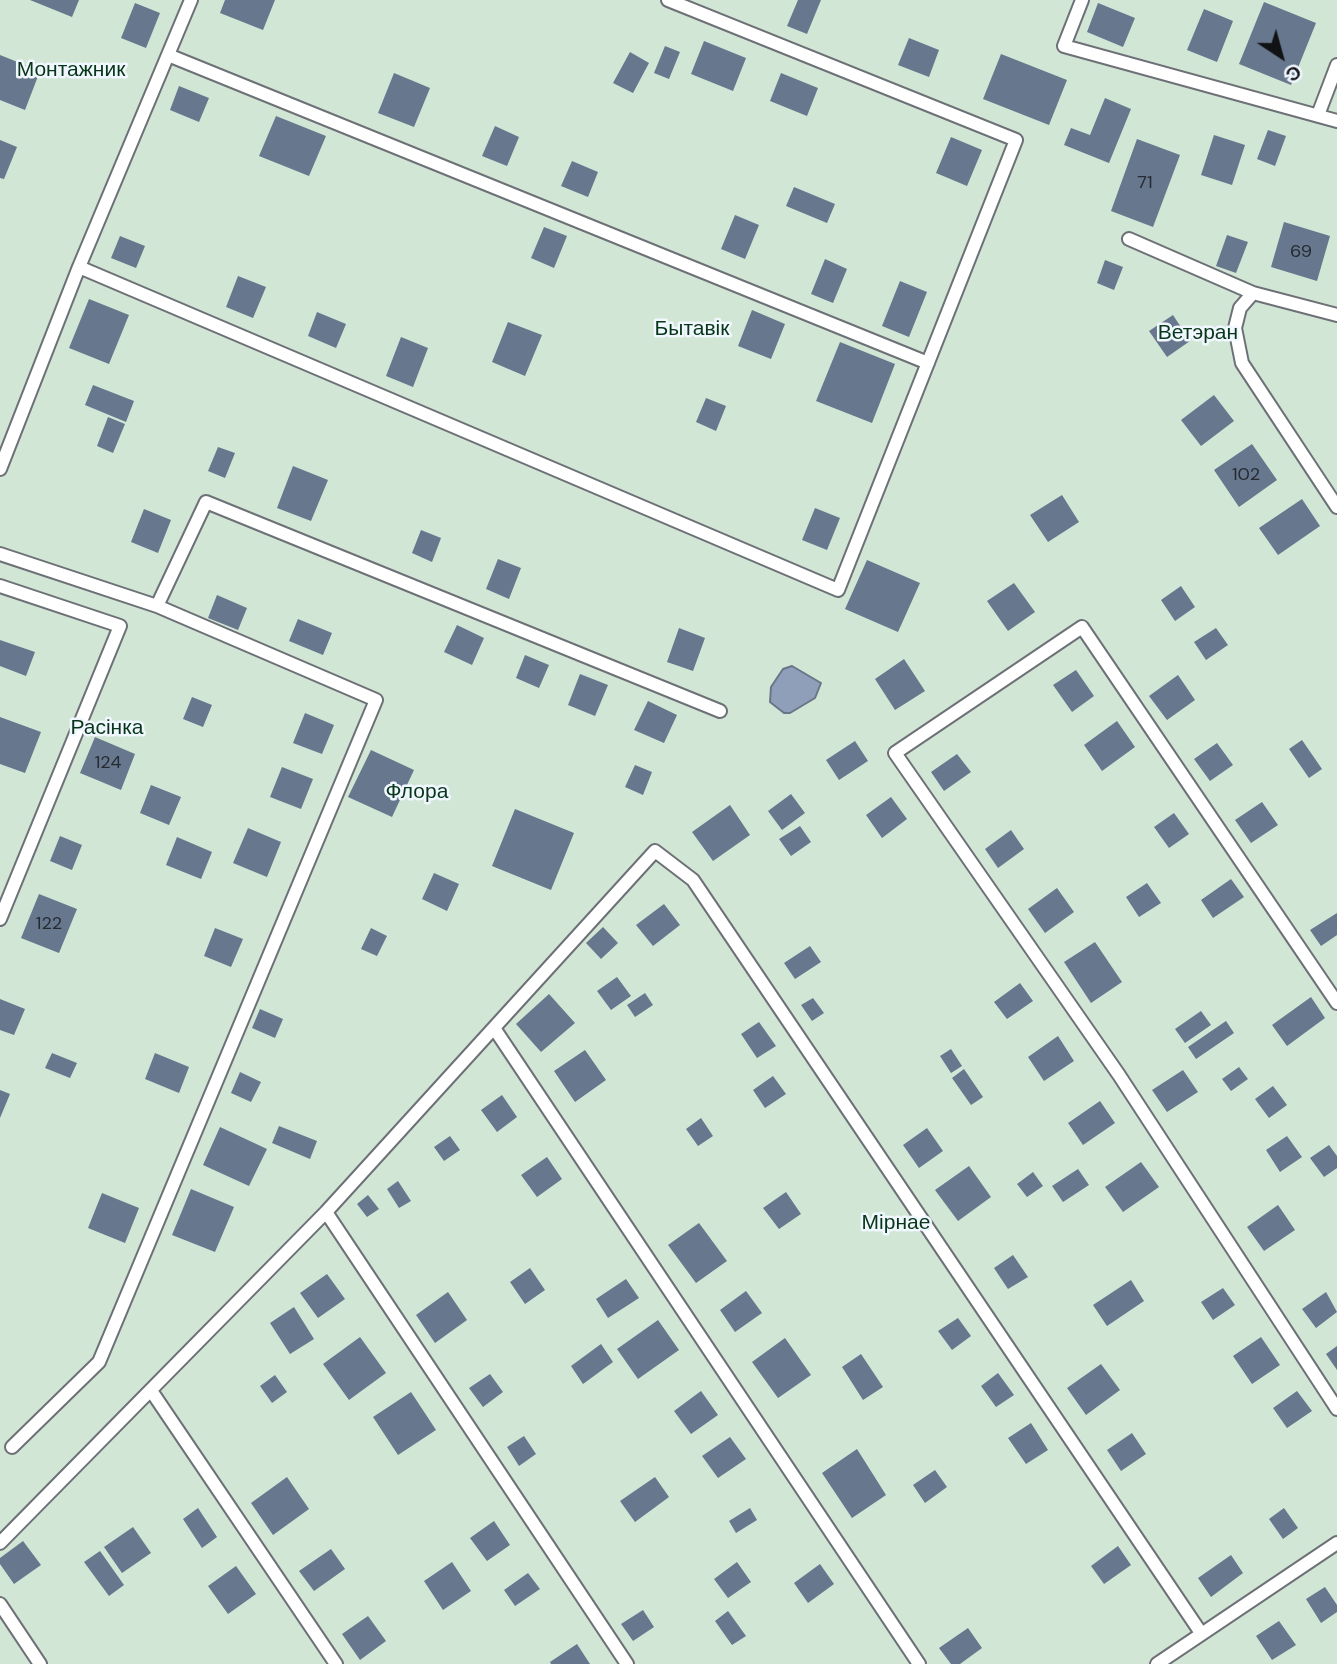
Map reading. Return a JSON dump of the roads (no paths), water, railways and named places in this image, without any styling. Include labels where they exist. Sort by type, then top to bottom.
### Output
[{"type":"lane","points":[[0,469],[79,267],[191,0]]},
{"type":"lane","points":[[79,267],[838,590],[1016,140],[668,0]]},
{"type":"lane","points":[[1082,0],[1064,46],[1337,121]]},
{"type":"lane","points":[[168,55],[928,363]]},
{"type":"lane","points":[[1318,115],[1337,65]]},
{"type":"lane","points":[[1129,239],[1253,293],[1337,315]]},
{"type":"lane","points":[[1253,293],[1240,308],[1235,328],[1242,363],[1337,507]]},
{"type":"lane","points":[[158,606],[206,502],[720,711]]},
{"type":"lane","points":[[0,554],[158,606],[376,700],[99,1362],[12,1447]]},
{"type":"lane","points":[[0,586],[120,626],[0,919]]},
{"type":"lane","points":[[1337,1003],[1082,627],[895,753],[1119,1075],[1337,1409]]},
{"type":"lane","points":[[0,1543],[326,1213],[655,851],[693,880],[1200,1633]]},
{"type":"lane","points":[[494,1028],[919,1664]]},
{"type":"lane","points":[[326,1213],[627,1664]]},
{"type":"lane","points":[[152,1392],[336,1664]]},
{"type":"lane","points":[[1157,1664],[1337,1543]]},
{"type":"lane","points":[[0,1604],[40,1664]]},
{"type":"water","points":[[792,666],[821,683],[815,698],[790,713],[784,713],[770,702],[771,687],[783,669]]},
{"type":"park label","name":"Монтажник","points":[[71,70]]},
{"type":"park label","name":"Бытавік","points":[[692,329]]},
{"type":"park label","name":"Ветэран","points":[[1198,333]]},
{"type":"park label","name":"Расінка","points":[[107,728]]},
{"type":"park label","name":"Флора","points":[[417,792]]},
{"type":"park label","name":"Мірнае","points":[[896,1223]]}]
